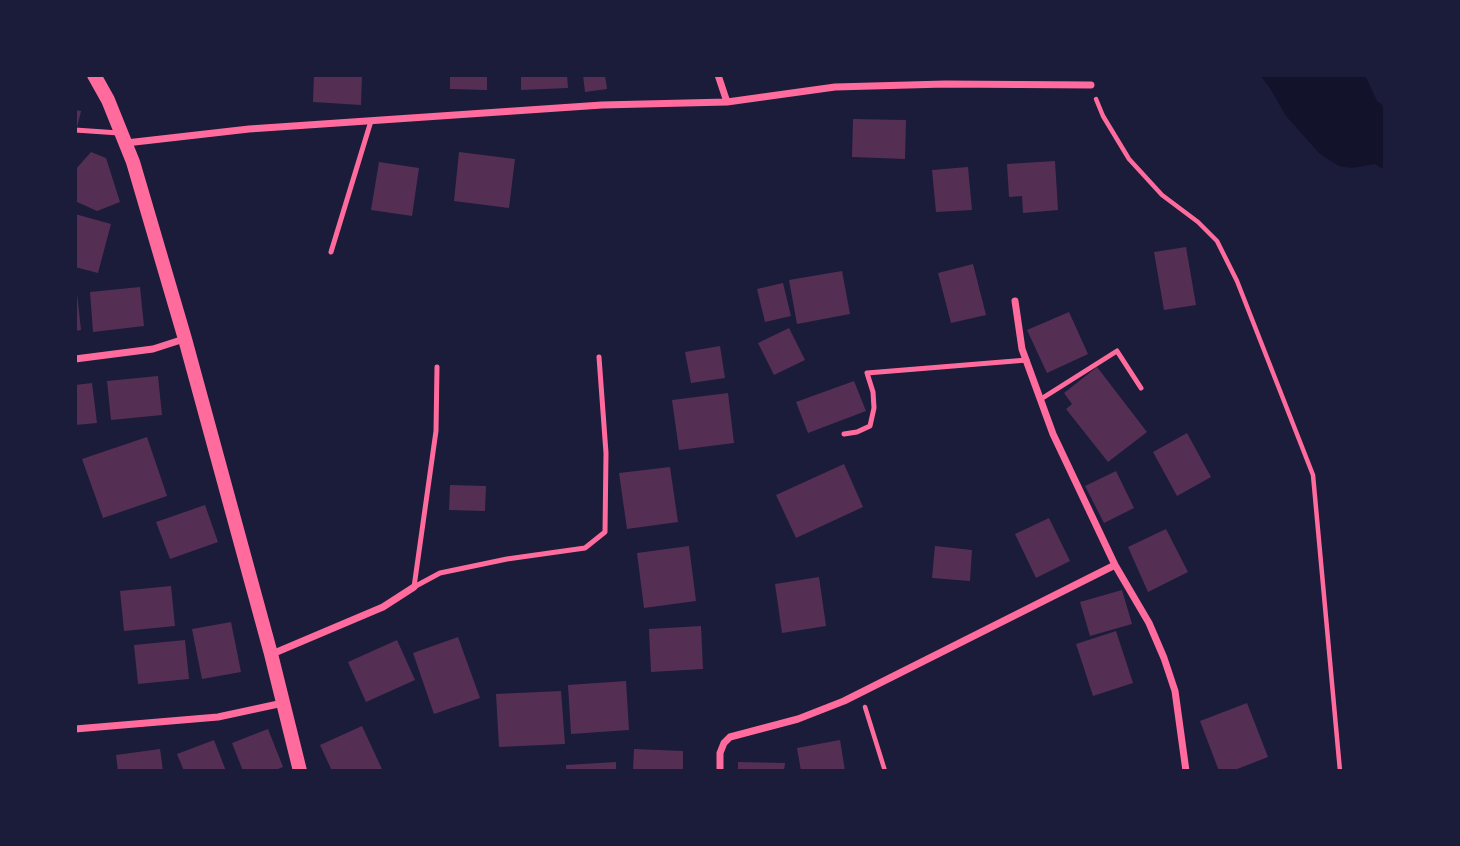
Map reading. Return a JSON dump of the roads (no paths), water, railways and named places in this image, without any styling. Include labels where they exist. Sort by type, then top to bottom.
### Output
[{"type":"main road","points":[[94,75],[124,138],[185,339],[300,771]]},
{"type":"street","points":[[718,75],[727,102]]},
{"type":"street","points":[[124,138],[602,105],[727,102],[835,87],[945,84],[1091,85]]},
{"type":"street","points":[[1014,301],[1022,349],[1063,457],[1115,565],[1149,623],[1164,658],[1175,691],[1186,771]]},
{"type":"street","points":[[75,359],[153,349],[185,339]]},
{"type":"street","points":[[720,771],[720,753],[730,737],[798,719],[860,693],[1115,565]]},
{"type":"street","points":[[271,654],[383,607],[414,587]]},
{"type":"street","points":[[75,729],[218,717],[283,703]]},
{"type":"lane","points":[[331,252],[371,121]]},
{"type":"lane","points":[[75,130],[124,138]]},
{"type":"lane","points":[[1041,399],[1116,351],[1141,387]]},
{"type":"lane","points":[[414,587],[440,573],[506,559],[584,548],[605,532],[607,453],[599,357]]},
{"type":"lane","points":[[844,435],[870,426],[874,408],[867,373],[1027,360]]},
{"type":"lane","points":[[414,587],[436,431],[437,367]]}]
